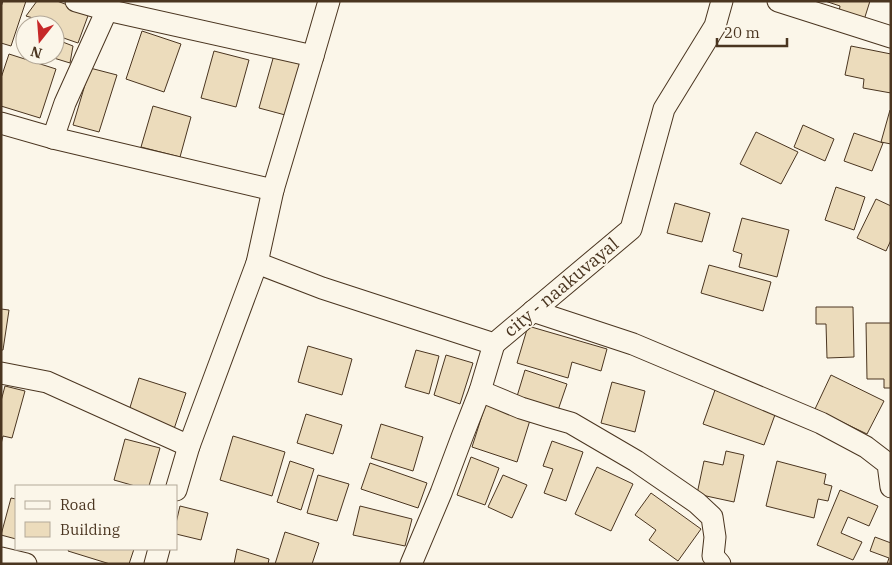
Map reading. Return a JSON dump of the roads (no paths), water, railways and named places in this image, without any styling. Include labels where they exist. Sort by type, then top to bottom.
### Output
[{"type":"street","points":[[76,1],[107,10],[314,56]]},
{"type":"street","points":[[177,485],[189,446],[258,263],[273,190],[329,1]]},
{"type":"street","name":"city - naakuvayal","points":[[258,263],[322,288],[494,344],[631,229],[664,109],[715,26],[722,1]]},
{"type":"street","points":[[778,1],[891,37]]},
{"type":"street","points":[[53,138],[66,103],[107,10]]},
{"type":"street","points":[[1,124],[273,190]]},
{"type":"street","points":[[533,311],[633,344],[821,423],[866,447],[888,464],[891,486]]},
{"type":"street","points":[[411,564],[442,493],[480,391],[494,344]]},
{"type":"street","points":[[1,373],[47,382],[189,446]]},
{"type":"street","points":[[480,391],[521,408],[571,423],[636,461],[697,503],[712,517],[715,537],[714,556],[720,564]]},
{"type":"street","points":[[155,564],[159,550]]},
{"type":"street","points":[[1,558],[26,564]]}]
